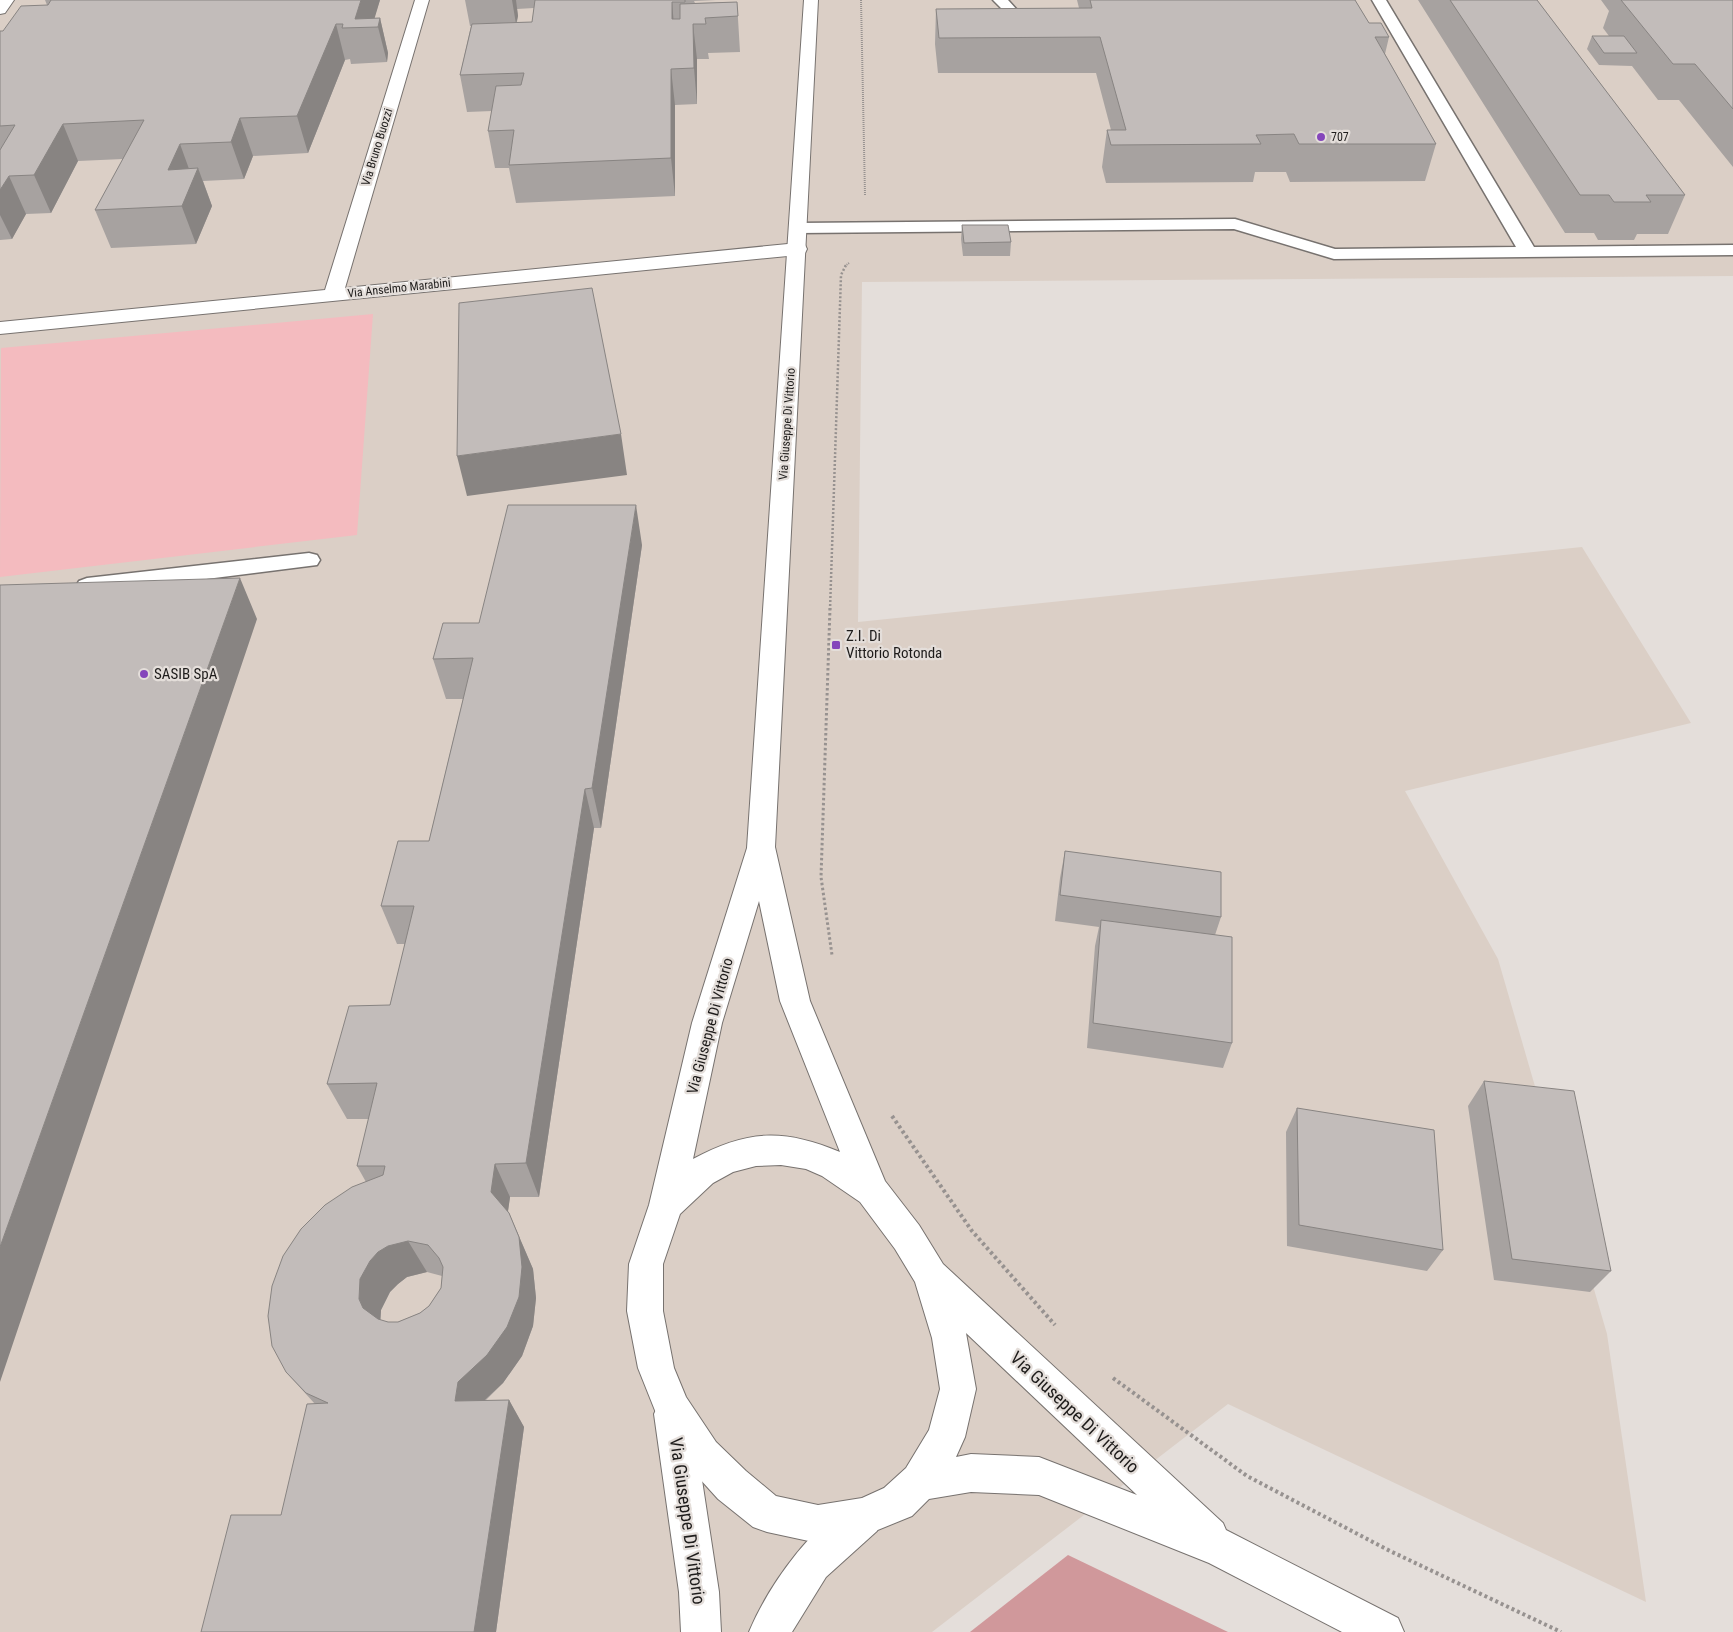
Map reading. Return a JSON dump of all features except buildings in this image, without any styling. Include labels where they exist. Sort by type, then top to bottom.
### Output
[{"type":"street","points":[[0,10],[7,0]]},
{"type":"street","name":"Via Bruno Buozzi","points":[[333,295],[422,0]]},
{"type":"street","name":"Via Giuseppe Di Vittorio","points":[[761,848],[795,1001],[872,1191],[907,1237],[930,1275],[950,1338],[958,1389],[946,1437],[920,1482],[898,1502],[863,1517],[818,1524],[767,1514],[732,1485],[703,1455],[673,1410],[656,1368],[645,1311],[646,1264],[666,1205],[707,1023],[761,848],[798,249],[811,0]]},
{"type":"street","name":"Via Anselmo Marabini","points":[[0,328],[798,249]]},
{"type":"street","name":"Via Giuseppe Di Vittorio","points":[[666,1205],[700,1172],[727,1158],[756,1151],[781,1150],[808,1154],[834,1165],[872,1191]]},
{"type":"street","name":"Via Giuseppe Di Vittorio","points":[[930,1275],[1221,1548]]},
{"type":"street","name":"Via Giuseppe Di Vittorio","points":[[673,1410],[699,1592],[701,1632]]},
{"type":"street","name":"Via Giuseppe Di Vittorio","points":[[920,1482],[972,1473],[1039,1476],[1221,1548],[1384,1632]]},
{"type":"street","name":"Via Giuseppe Di Vittorio","points":[[769,1632],[812,1563],[863,1517]]},
{"type":"lane","points":[[999,30],[1012,12],[1000,0]]},
{"type":"lane","points":[[1379,0],[1528,252]]},
{"type":"lane","points":[[799,228],[1235,224],[1334,254],[1733,250]]},
{"type":"lane","points":[[68,588],[309,560]]},
{"type":"path","points":[[833,963],[821,877],[841,275],[845,265],[862,255],[870,245],[866,227],[861,0]]},
{"type":"path","points":[[891,1114],[972,1231],[1057,1327]]},
{"type":"path","points":[[1107,1374],[1247,1476],[1390,1551],[1561,1632]]},
{"type":"shaded area","points":[[0,0],[1733,0],[1733,276],[862,282],[858,622],[1582,547],[1691,723],[1405,791],[1498,959],[1607,1334],[1646,1602],[1228,1404],[932,1632],[0,1632]]},
{"type":"shaded area","points":[[373,314],[357,535],[0,577],[1,348]]},
{"type":"shaded area","points":[[1068,1555],[1228,1632],[970,1632]]},
{"type":"place","name":"707","points":[[1321,137]]},
{"type":"place","name":"Z.I. Di Vittorio Rotonda","points":[[836,645]]},
{"type":"place","name":"SASIB SpA","points":[[144,674]]}]
